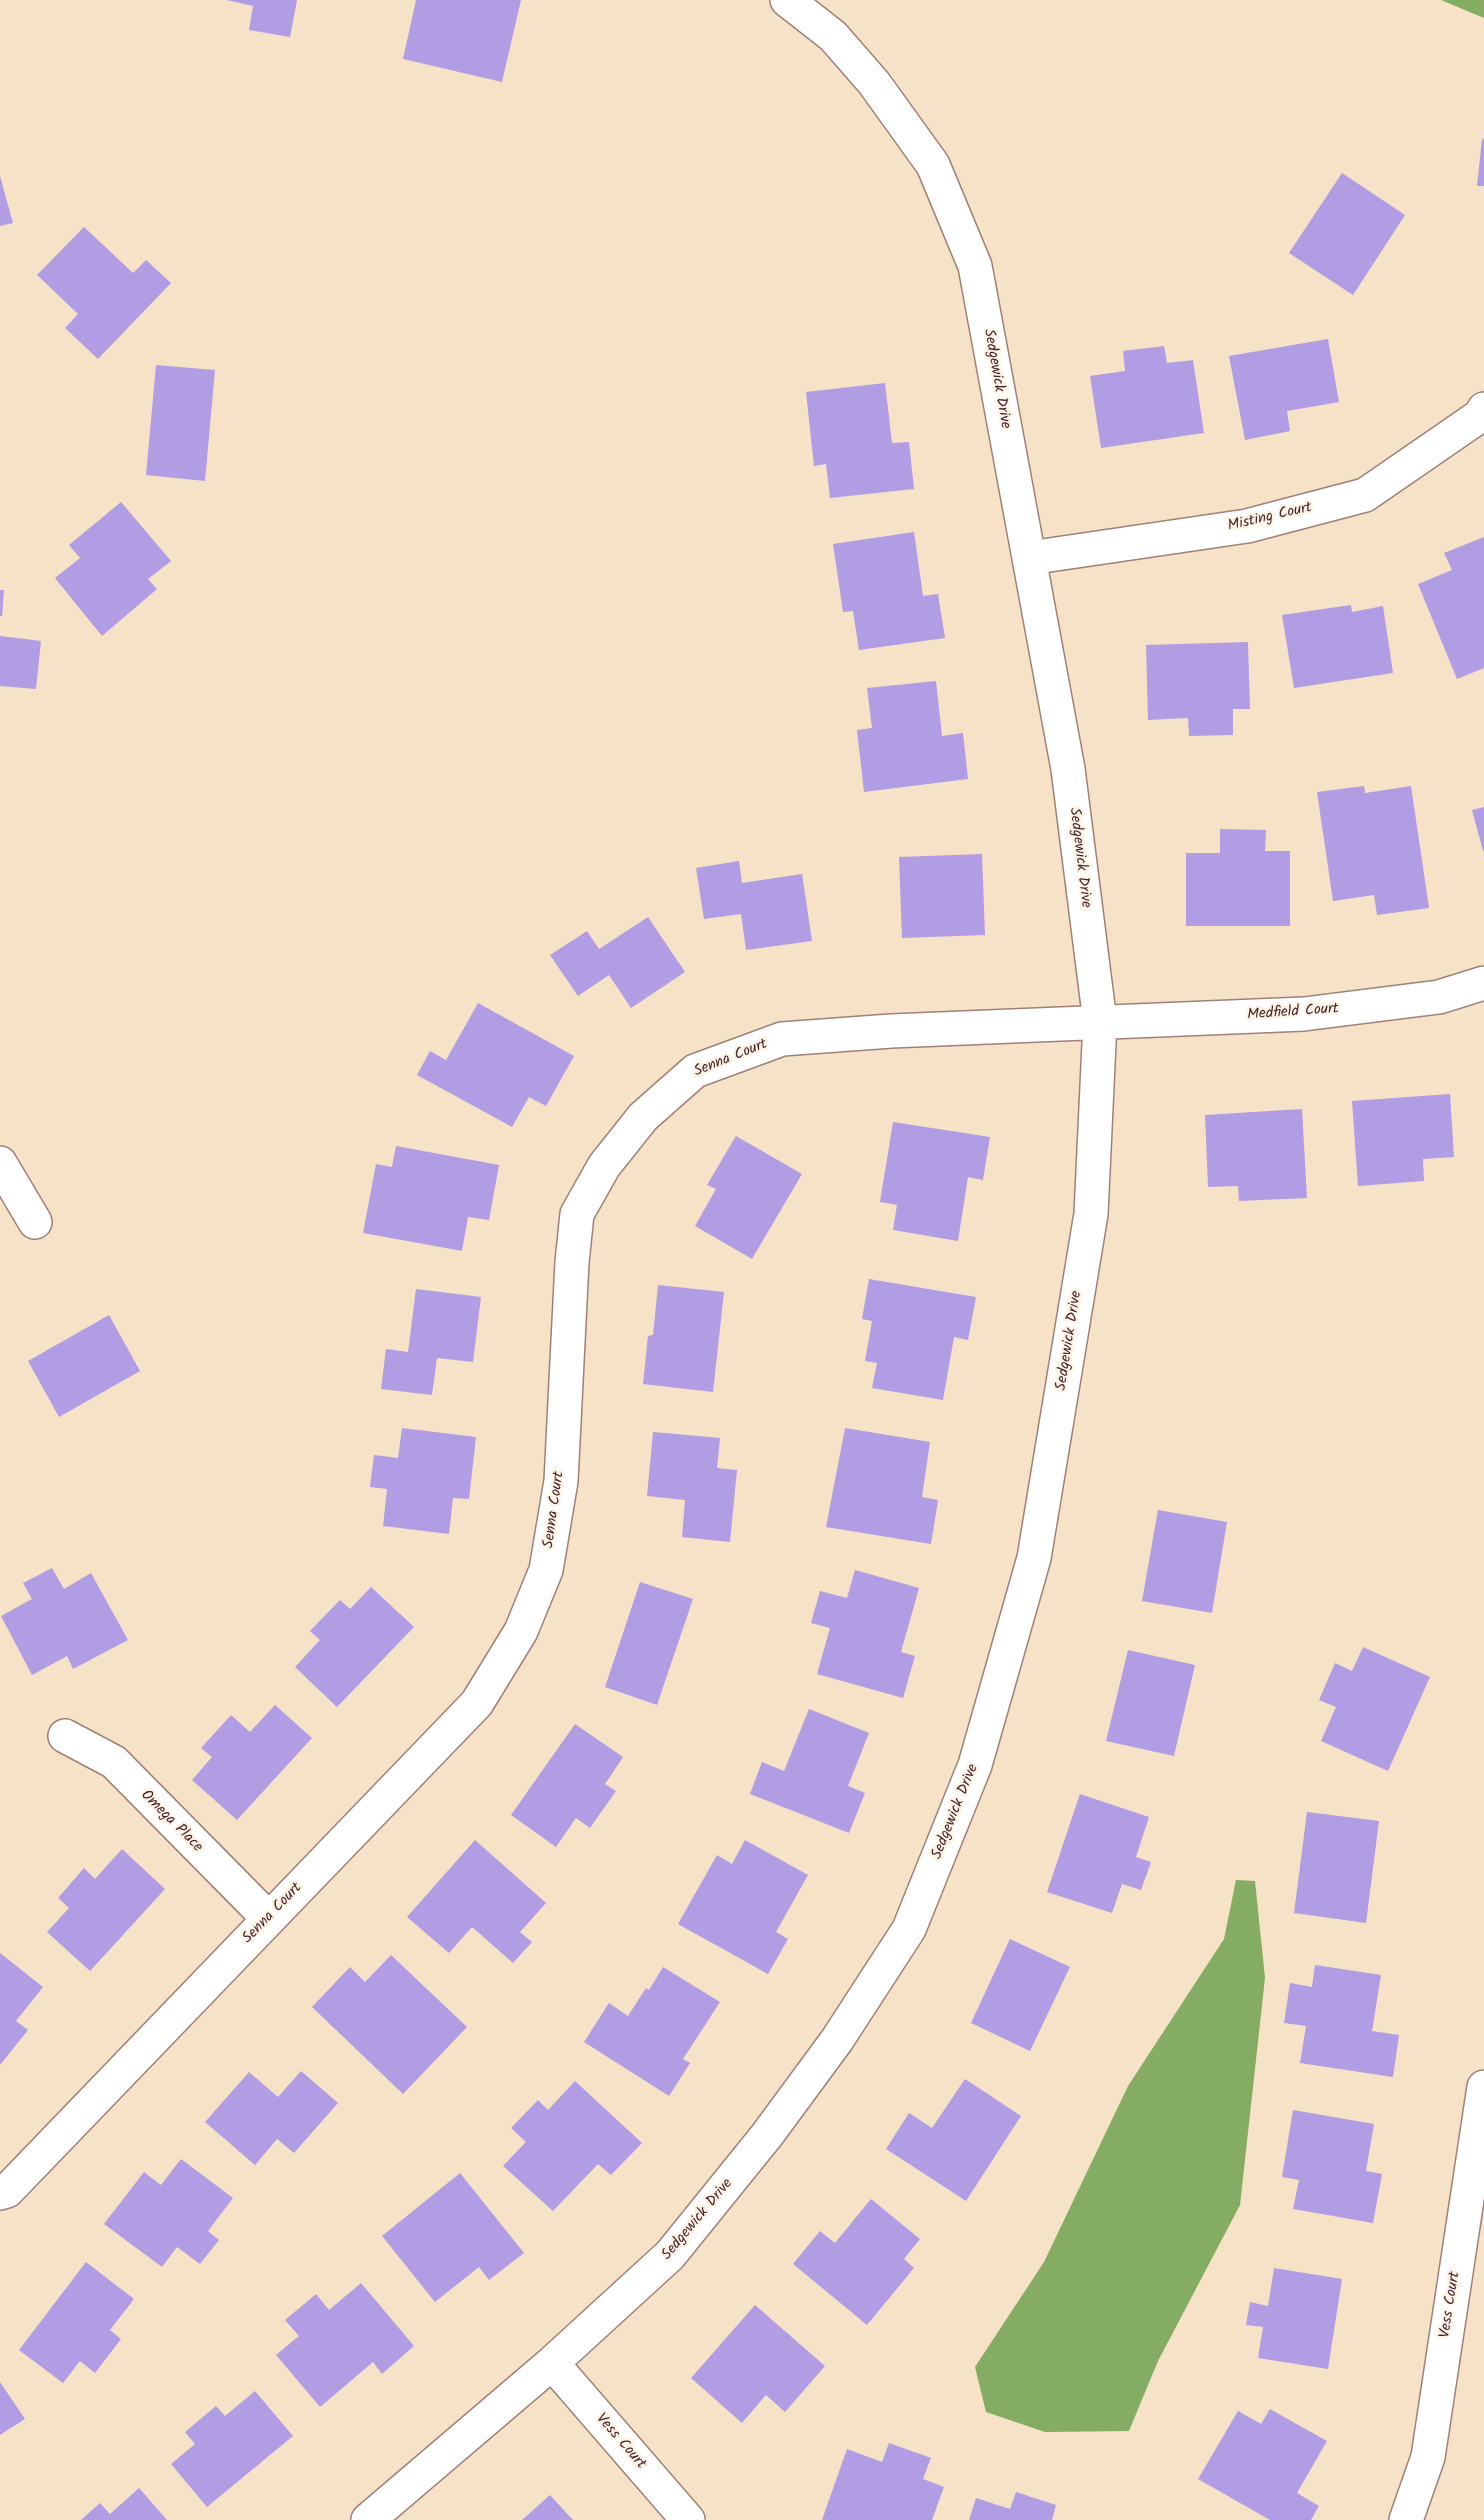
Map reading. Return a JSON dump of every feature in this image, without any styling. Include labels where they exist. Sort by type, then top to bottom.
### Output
[{"type":"street","name":"Sedgewick Drive","points":[[368,2520],[552,2363],[670,2255],[767,2135],[837,2040],[909,1929],[975,1765],[1034,1558],[1091,1214],[1100,1022],[1068,769],[975,266],[933,165],[874,83],[832,36],[787,0]]},
{"type":"street","name":"Misting Court","points":[[1029,558],[1247,526],[1365,495],[1481,415],[1484,409]]},
{"type":"street","name":"Medfield Court","points":[[1100,1022],[1304,1014],[1439,997],[1484,983]]},
{"type":"street","name":"Senna Court","points":[[0,2193],[7,2191],[477,1703],[521,1631],[546,1570],[561,1481],[572,1262],[577,1214],[604,1166],[642,1117],[695,1071],[782,1039],[891,1031],[1100,1022]]},
{"type":"street","points":[[0,1163],[35,1222]]},
{"type":"street","name":"Omega Place","points":[[65,1736],[114,1762],[268,1919]]},
{"type":"street","name":"Vess Court","points":[[1406,2520],[1428,2457],[1484,2087]]},
{"type":"street","name":"Vess Court","points":[[552,2363],[688,2520]]},
{"type":"green space","points":[[1441,0],[1484,0],[1484,18]]},
{"type":"green space","points":[[1236,1880],[1255,1881],[1265,1978],[1240,2205],[1158,2361],[1129,2431],[1045,2432],[986,2412],[975,2367],[1044,2262],[1128,2086],[1224,1939]]},
{"type":"building","points":[[227,0],[297,0],[290,37],[249,30],[253,6]]},
{"type":"building","points":[[416,0],[521,0],[502,82],[403,59]]},
{"type":"building","points":[[1482,139],[1484,139],[1484,186],[1477,186]]},
{"type":"building","points":[[1342,173],[1405,215],[1353,295],[1289,253]]},
{"type":"building","points":[[0,176],[13,223],[0,226]]},
{"type":"building","points":[[84,227],[133,273],[146,260],[171,283],[98,359],[65,328],[78,314],[37,275]]},
{"type":"building","points":[[1328,339],[1339,402],[1287,411],[1290,431],[1245,440],[1229,356]]},
{"type":"building","points":[[1164,346],[1167,363],[1193,360],[1204,433],[1101,448],[1090,376],[1125,371],[1123,351]]},
{"type":"building","points":[[156,365],[215,370],[205,481],[146,475]]},
{"type":"building","points":[[885,383],[892,443],[909,442],[914,489],[830,498],[826,464],[814,466],[806,392]]},
{"type":"building","points":[[121,502],[171,561],[148,579],[157,589],[102,636],[55,578],[80,558],[69,545]]},
{"type":"building","points":[[914,532],[923,596],[938,594],[945,638],[859,650],[853,611],[843,612],[833,544]]},
{"type":"building","points":[[1484,537],[1484,668],[1457,679],[1418,584],[1452,570],[1444,553]]},
{"type":"building","points":[[0,590],[4,590],[2,616],[0,616]]},
{"type":"building","points":[[1351,605],[1352,612],[1383,606],[1393,673],[1294,688],[1282,615]]},
{"type":"building","points":[[0,636],[41,641],[36,689],[0,686]]},
{"type":"building","points":[[1248,642],[1250,709],[1233,709],[1233,735],[1189,736],[1188,718],[1148,720],[1146,645]]},
{"type":"building","points":[[936,681],[942,736],[963,733],[968,779],[864,792],[857,730],[872,728],[867,688]]},
{"type":"building","points":[[1364,786],[1365,793],[1411,786],[1429,908],[1377,915],[1374,895],[1333,901],[1317,792]]},
{"type":"building","points":[[1484,807],[1484,851],[1483,851],[1472,810]]},
{"type":"building","points":[[1220,829],[1266,830],[1265,851],[1290,851],[1290,926],[1186,926],[1186,853],[1220,853]]},
{"type":"building","points":[[982,854],[985,935],[902,938],[899,857]]},
{"type":"building","points":[[739,861],[742,883],[802,874],[812,941],[746,950],[741,914],[704,919],[696,868]]},
{"type":"building","points":[[648,917],[685,972],[631,1008],[609,975],[578,996],[550,955],[587,931],[599,949]]},
{"type":"building","points":[[478,1003],[574,1056],[546,1106],[529,1097],[512,1127],[417,1075],[430,1051],[446,1060]]},
{"type":"building","points":[[1450,1094],[1454,1157],[1423,1159],[1424,1181],[1358,1186],[1352,1101]]},
{"type":"building","points":[[1302,1109],[1307,1198],[1239,1201],[1238,1186],[1208,1187],[1205,1115]]},
{"type":"building","points":[[893,1122],[990,1137],[983,1180],[968,1177],[958,1241],[893,1230],[897,1205],[880,1202]]},
{"type":"building","points":[[736,1136],[802,1174],[752,1259],[695,1226],[716,1189],[707,1185]]},
{"type":"building","points":[[396,1146],[499,1165],[489,1220],[468,1217],[462,1251],[363,1233],[376,1164],[392,1167]]},
{"type":"building","points":[[869,1279],[976,1297],[968,1340],[954,1337],[943,1400],[872,1388],[877,1363],[865,1361],[872,1321],[862,1319]]},
{"type":"building","points":[[658,1285],[724,1292],[713,1392],[643,1384],[648,1336],[653,1335]]},
{"type":"building","points":[[416,1289],[481,1297],[473,1362],[437,1358],[432,1395],[381,1389],[386,1349],[408,1352]]},
{"type":"building","points":[[109,1315],[140,1371],[59,1417],[28,1361]]},
{"type":"building","points":[[402,1428],[476,1437],[469,1499],[453,1498],[449,1534],[383,1526],[387,1489],[370,1487],[374,1455],[398,1458]]},
{"type":"building","points":[[845,1428],[930,1442],[922,1497],[938,1500],[931,1544],[826,1527]]},
{"type":"building","points":[[653,1432],[720,1438],[717,1468],[737,1470],[730,1542],[682,1537],[685,1500],[647,1496]]},
{"type":"building","points":[[1158,1510],[1227,1522],[1212,1613],[1142,1601]]},
{"type":"building","points":[[52,1568],[64,1589],[91,1573],[128,1640],[73,1669],[67,1656],[32,1675],[1,1616],[32,1599],[23,1583]]},
{"type":"building","points":[[855,1570],[919,1588],[901,1652],[915,1656],[903,1698],[817,1674],[830,1628],[811,1623],[820,1591],[847,1598]]},
{"type":"building","points":[[640,1582],[693,1599],[657,1705],[605,1687]]},
{"type":"building","points":[[371,1587],[414,1627],[337,1707],[295,1667],[320,1640],[310,1631],[340,1600],[350,1609]]},
{"type":"building","points":[[1363,1647],[1430,1677],[1388,1771],[1321,1741],[1336,1707],[1319,1700],[1335,1663],[1352,1671]]},
{"type":"building","points":[[1128,1650],[1195,1665],[1174,1756],[1106,1741]]},
{"type":"building","points":[[275,1705],[312,1738],[237,1820],[192,1780],[212,1757],[201,1748],[231,1715],[250,1732]]},
{"type":"building","points":[[809,1709],[869,1733],[848,1786],[865,1793],[849,1833],[750,1794],[762,1762],[784,1771]]},
{"type":"building","points":[[575,1724],[623,1757],[605,1784],[616,1791],[590,1828],[576,1818],[556,1847],[511,1815]]},
{"type":"building","points":[[1080,1794],[1149,1817],[1136,1857],[1151,1862],[1141,1890],[1122,1884],[1112,1913],[1047,1892]]},
{"type":"building","points":[[1307,1812],[1379,1821],[1366,1923],[1294,1913]]},
{"type":"building","points":[[475,1840],[546,1903],[520,1932],[532,1942],[513,1963],[472,1927],[449,1953],[407,1917]]},
{"type":"building","points":[[745,1840],[808,1875],[776,1932],[788,1939],[768,1974],[678,1924],[717,1855],[732,1864]]},
{"type":"building","points":[[122,1849],[165,1889],[90,1971],[47,1932],[69,1908],[58,1898],[84,1868],[95,1879]]},
{"type":"building","points":[[1010,1939],[1070,1967],[1030,2051],[971,2023]]},
{"type":"building","points":[[0,1953],[43,1987],[16,2021],[28,2030],[0,2065]]},
{"type":"building","points":[[391,1955],[467,2027],[403,2094],[312,2007],[350,1967],[365,1982]]},
{"type":"building","points":[[1315,1965],[1381,1975],[1372,2031],[1399,2035],[1393,2077],[1300,2063],[1306,2026],[1284,2023],[1290,1983],[1312,1987]]},
{"type":"building","points":[[663,1967],[720,2002],[683,2059],[690,2063],[669,2096],[584,2042],[609,2003],[628,2016],[646,1988],[649,1990]]},
{"type":"building","points":[[301,2071],[338,2103],[294,2153],[277,2139],[255,2165],[205,2122],[249,2072],[278,2097]]},
{"type":"building","points":[[965,2079],[1021,2116],[966,2201],[886,2149],[909,2113],[932,2128]]},
{"type":"building","points":[[575,2081],[642,2143],[611,2175],[598,2164],[553,2211],[503,2166],[526,2142],[511,2128],[538,2100],[548,2110]]},
{"type":"building","points":[[1293,2110],[1374,2124],[1366,2171],[1382,2174],[1373,2223],[1293,2209],[1299,2180],[1282,2177]]},
{"type":"building","points":[[181,2159],[233,2198],[208,2231],[219,2240],[200,2264],[177,2247],[162,2267],[104,2224],[144,2172],[161,2185]]},
{"type":"building","points":[[460,2173],[524,2253],[489,2280],[479,2267],[435,2302],[382,2236]]},
{"type":"building","points":[[871,2199],[920,2239],[904,2259],[914,2268],[867,2325],[793,2264],[820,2231],[835,2243]]},
{"type":"building","points":[[86,2262],[134,2299],[110,2330],[121,2339],[95,2373],[80,2361],[63,2383],[19,2350]]},
{"type":"building","points":[[1274,2268],[1342,2279],[1328,2369],[1258,2358],[1263,2327],[1246,2325],[1250,2302],[1268,2306]]},
{"type":"building","points":[[361,2283],[414,2346],[382,2374],[373,2362],[320,2407],[276,2355],[299,2336],[285,2320],[316,2294],[329,2310]]},
{"type":"building","points":[[755,2305],[825,2366],[785,2412],[766,2395],[742,2423],[691,2378]]},
{"type":"building","points":[[0,2382],[25,2419],[0,2435]]},
{"type":"building","points":[[255,2391],[293,2436],[207,2507],[171,2464],[195,2444],[185,2432],[216,2406],[225,2416]]},
{"type":"building","points":[[1270,2409],[1327,2441],[1297,2493],[1319,2506],[1311,2520],[1270,2520],[1198,2479],[1238,2411],[1261,2424]]},
{"type":"building","points":[[889,2443],[931,2458],[923,2479],[944,2487],[932,2520],[822,2520],[847,2449],[882,2462]]},
{"type":"building","points":[[139,2488],[167,2520],[81,2520],[100,2503],[110,2514]]},
{"type":"building","points":[[1016,2492],[1056,2505],[1052,2520],[969,2520],[976,2498],[1010,2509]]},
{"type":"building","points":[[550,2495],[573,2520],[522,2520]]}]
